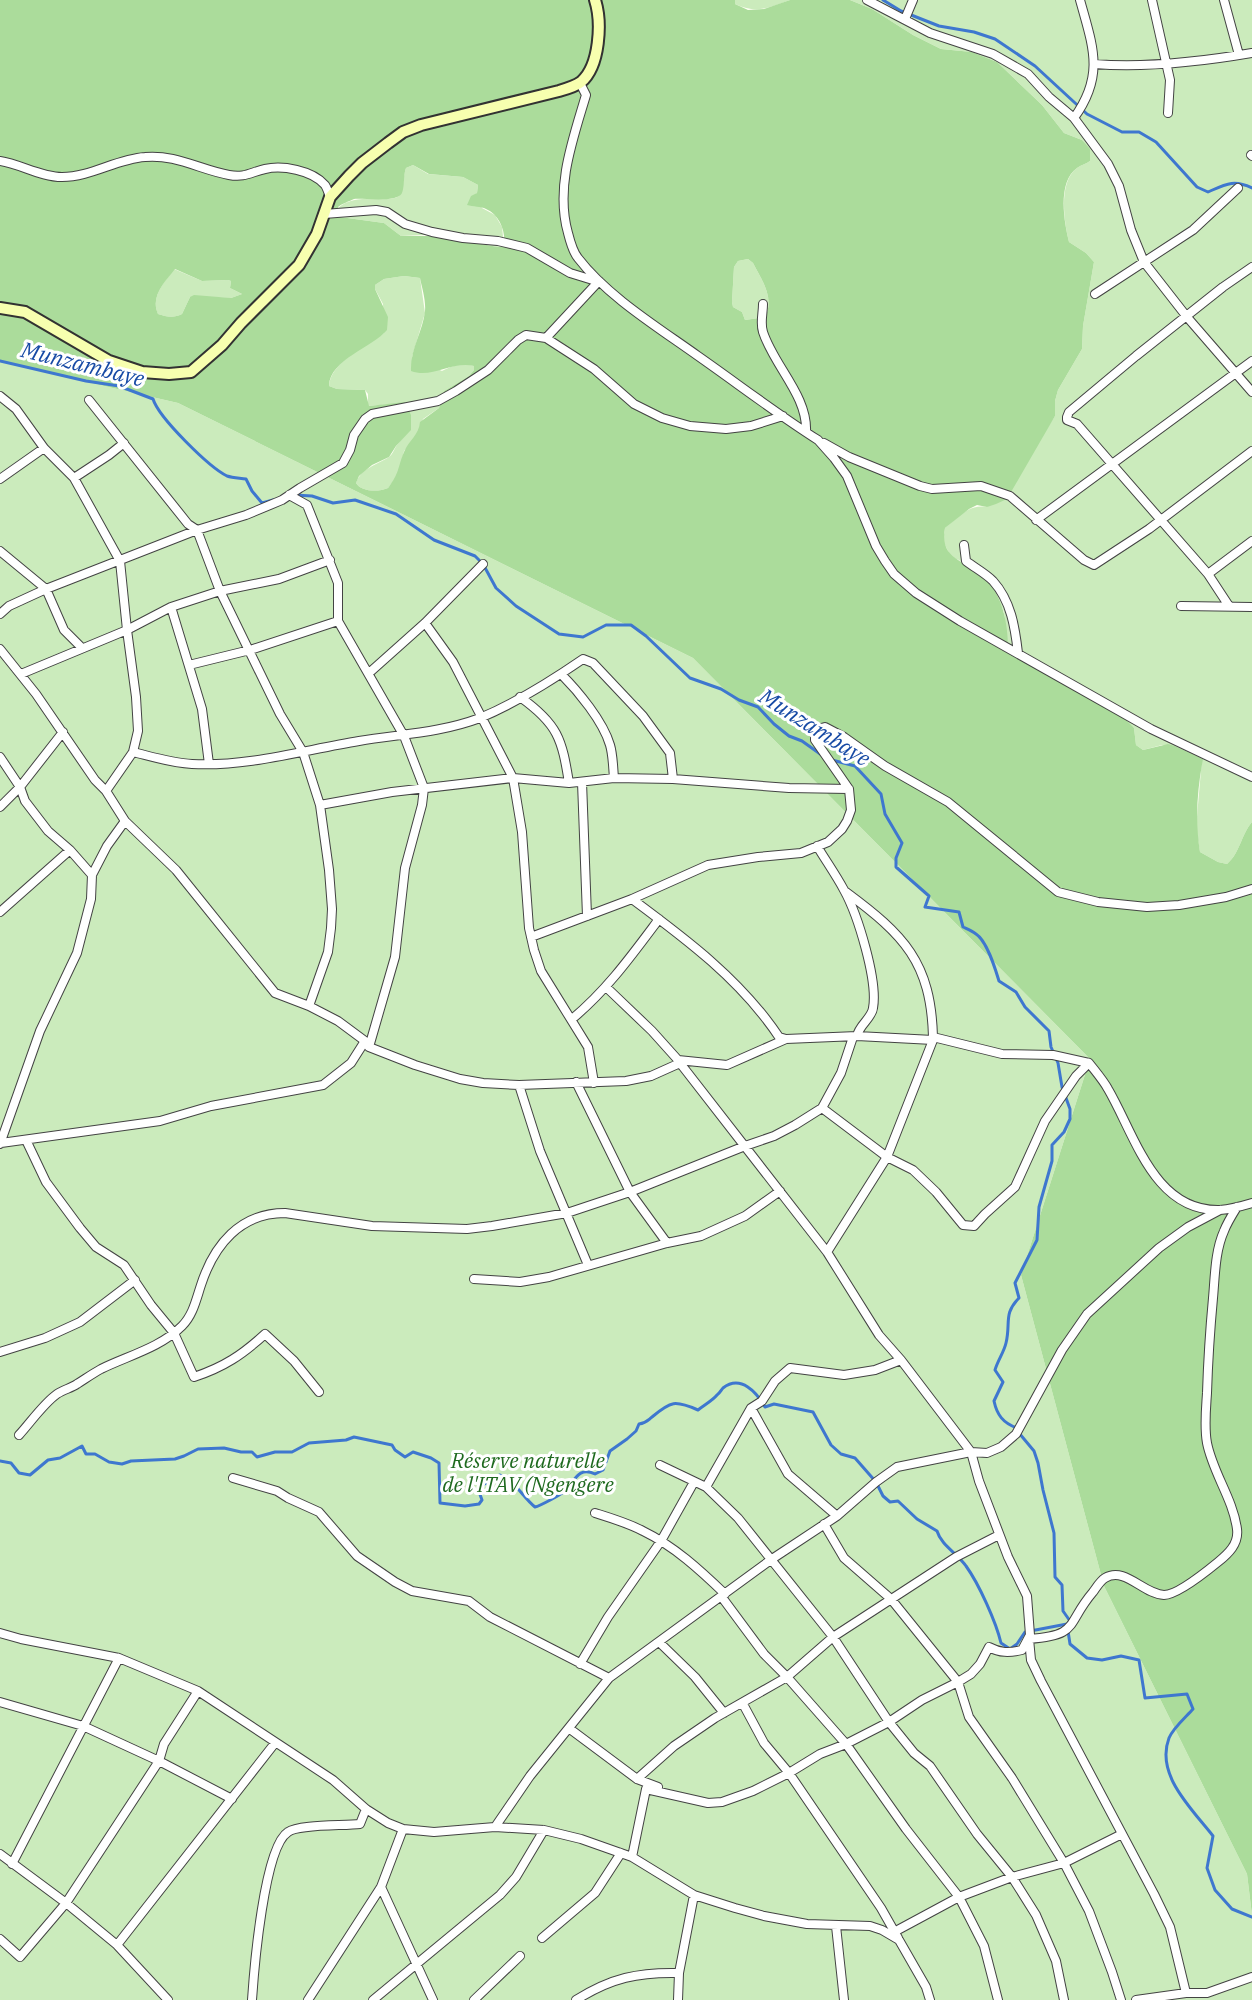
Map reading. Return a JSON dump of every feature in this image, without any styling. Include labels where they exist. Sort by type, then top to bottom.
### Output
[{"type":"street","points":[[0,308],[25,312],[109,362],[142,372],[170,374],[191,372],[222,345],[241,322],[298,265],[317,234],[330,197],[362,163],[403,132],[447,118],[559,91],[580,83],[592,67],[598,45],[595,0]]},
{"type":"street","points":[[867,0],[930,33],[993,54],[1028,74],[1049,97],[1074,118],[1108,164],[1119,186],[1131,230],[1144,262],[1187,317],[1252,392]]},
{"type":"street","points":[[905,19],[913,0]]},
{"type":"street","points":[[1074,118],[1087,100],[1093,83],[1094,64],[1088,28],[1080,0]]},
{"type":"street","points":[[1152,0],[1170,80],[1168,113]]},
{"type":"street","points":[[1224,0],[1239,55]]},
{"type":"street","points":[[1094,64],[1125,67],[1252,53]]},
{"type":"street","points":[[580,83],[586,95],[570,147],[565,176],[564,208],[567,232],[576,256],[599,282],[656,325],[818,440],[849,457],[932,489],[981,486],[1000,491],[1010,496],[1084,560],[1094,565],[1161,519],[1252,451]]},
{"type":"street","points":[[0,161],[58,177],[78,177],[119,162],[166,156],[229,175],[246,176],[264,169],[289,169],[310,175],[325,185],[330,197]]},
{"type":"street","points":[[1095,294],[1193,230],[1238,188]]},
{"type":"street","points":[[324,214],[376,210],[387,212],[405,224],[432,232],[498,241],[527,248],[570,273],[599,282]]},
{"type":"street","points":[[1229,606],[1208,574],[1161,519],[1077,424],[1067,420],[1067,417],[1069,412],[1136,356],[1252,267]]},
{"type":"street","points":[[546,338],[599,282]]},
{"type":"street","points":[[763,304],[762,331],[774,359],[806,415],[807,432]]},
{"type":"street","points":[[0,614],[9,606],[46,589],[197,530],[282,501],[343,463],[354,435],[365,419],[372,414],[438,400],[456,392],[488,370],[526,335],[546,338],[594,369],[634,404],[662,418],[690,426],[726,429],[751,426],[783,416]]},
{"type":"street","points":[[1036,520],[1252,361]]},
{"type":"street","points":[[0,396],[16,409],[44,448],[74,478],[120,561],[138,731],[134,752],[106,792]]},
{"type":"street","points":[[89,400],[188,524],[197,530],[220,591],[280,714],[303,752],[320,805],[329,870],[331,928],[328,952],[309,1006]]},
{"type":"street","points":[[818,440],[847,476],[876,546],[894,574],[916,593],[960,621],[1151,729],[1252,777]]},
{"type":"street","points":[[74,478],[124,443]]},
{"type":"street","points":[[0,479],[44,448]]},
{"type":"street","points":[[125,821],[107,846],[92,875],[91,899],[77,953],[40,1031],[0,1144],[160,1121],[211,1106],[323,1085],[351,1064],[367,1044],[395,957],[405,868],[422,805],[424,788],[404,736],[338,621],[338,583],[307,505],[289,495]]},
{"type":"street","points":[[1208,574],[1252,541]]},
{"type":"street","points":[[964,545],[966,561],[993,582],[1011,612],[1018,653]]},
{"type":"street","points":[[0,551],[46,589],[64,630],[82,648]]},
{"type":"street","points":[[21,674],[127,630],[171,608],[220,591],[279,579],[330,560]]},
{"type":"street","points":[[369,673],[425,623],[483,564]]},
{"type":"street","points":[[1181,606],[1252,607]]},
{"type":"street","points":[[171,608],[202,709],[209,764]]},
{"type":"street","points":[[189,665],[250,650],[338,621]]},
{"type":"street","points":[[425,623],[453,662],[513,778],[522,832],[531,937],[541,971],[588,1047],[594,1083]]},
{"type":"street","points":[[0,649],[21,674],[125,821],[176,870],[275,993],[309,1006],[338,1021],[367,1044],[415,1065],[460,1079],[519,1085],[626,1081],[651,1076],[679,1062],[727,1065],[786,1039]]},
{"type":"street","points":[[134,752],[170,761],[209,764],[303,752],[361,740],[404,736],[454,726],[482,717],[561,674],[583,659],[593,663],[643,716],[670,753],[673,779]]},
{"type":"street","points":[[561,674],[577,690],[610,744],[614,778]]},
{"type":"street","points":[[520,697],[546,718],[556,734],[564,750],[569,783]]},
{"type":"street","points":[[531,937],[632,899],[708,865],[747,858],[801,853],[828,842],[842,829],[850,810],[849,789],[815,740],[814,735],[818,729],[825,727],[844,737],[885,766],[948,802],[1058,892],[1074,898],[1147,907],[1179,905],[1226,897],[1252,889]]},
{"type":"street","points":[[0,807],[20,787],[63,732]]},
{"type":"street","points":[[0,757],[20,787],[25,801],[48,831],[70,850],[92,875]]},
{"type":"street","points":[[320,805],[424,788],[513,778],[569,783],[614,778],[673,779],[789,788],[849,789]]},
{"type":"street","points":[[582,782],[587,916]]},
{"type":"street","points":[[19,1435],[56,1394],[102,1368],[137,1354],[174,1333],[183,1325],[191,1314],[203,1279],[218,1249],[231,1233],[256,1217],[285,1213],[372,1226],[467,1229],[567,1213],[630,1192],[774,1136],[822,1108],[841,1073],[855,1036],[873,1011],[874,993],[871,972],[846,892],[817,846]]},
{"type":"street","points":[[0,912],[70,850]]},
{"type":"street","points":[[827,1252],[887,1157],[933,1039],[933,1018],[925,978],[912,953],[875,914],[846,892]]},
{"type":"street","points":[[632,899],[724,972],[767,1020],[778,1037],[786,1039],[855,1036],[933,1039],[1002,1054],[1053,1055],[1089,1063],[1108,1089],[1149,1169],[1163,1185],[1178,1198],[1198,1206],[1220,1210]]},
{"type":"street","points":[[572,1019],[593,1002],[623,968],[659,919]]},
{"type":"street","points":[[606,987],[652,1031],[745,1146],[827,1252],[879,1335],[901,1360],[971,1452],[999,1535],[1027,1596],[1031,1660],[1170,1927],[1186,1993]]},
{"type":"street","points":[[822,1108],[887,1157],[913,1170],[936,1192],[963,1226],[974,1226],[1015,1187],[1045,1121],[1076,1076],[1089,1063]]},
{"type":"street","points":[[576,1082],[630,1192],[667,1243]]},
{"type":"street","points":[[519,1085],[540,1151],[588,1265]]},
{"type":"street","points":[[26,1140],[46,1182],[80,1228],[96,1247],[124,1265],[151,1305],[174,1333],[194,1377],[224,1366],[265,1334],[294,1360],[319,1392]]},
{"type":"street","points":[[474,1279],[520,1281],[549,1277],[667,1243],[701,1236],[745,1216],[780,1191]]},
{"type":"street","points":[[495,1827],[530,1776],[609,1678],[660,1643],[772,1559],[837,1516],[897,1467],[971,1452],[987,1453],[1001,1447],[1016,1434],[1062,1350],[1087,1314],[1159,1248],[1188,1227],[1220,1210],[1252,1203]]},
{"type":"street","points":[[1029,1634],[1059,1635],[1067,1629],[1090,1594],[1104,1578],[1115,1575],[1127,1577],[1146,1589],[1163,1595],[1174,1592],[1217,1563],[1232,1549],[1237,1529],[1207,1442],[1206,1405],[1208,1347],[1217,1258],[1223,1231],[1237,1207]]},
{"type":"street","points":[[0,1352],[45,1338],[80,1322],[135,1280]]},
{"type":"street","points":[[706,1487],[751,1408],[762,1401],[774,1381],[790,1368],[844,1375],[875,1370],[901,1360]]},
{"type":"street","points":[[751,1408],[789,1474],[837,1516]]},
{"type":"street","points":[[660,1465],[706,1487],[738,1518],[832,1638],[889,1722],[914,1753],[930,1766],[977,1834],[1012,1877],[1036,1915],[1056,1960],[1064,2000]]},
{"type":"street","points":[[233,1478],[278,1491],[319,1512],[357,1556],[395,1582],[412,1591],[469,1601],[490,1617],[609,1678]]},
{"type":"street","points":[[580,1664],[608,1617],[661,1541],[693,1482]]},
{"type":"street","points":[[595,1512],[643,1531],[661,1541],[691,1562],[723,1595],[764,1654],[846,1744],[906,1829],[959,1897],[984,1946],[998,2000]]},
{"type":"street","points":[[824,1524],[844,1557],[891,1599],[958,1682],[969,1717],[1012,1778],[1064,1863],[1089,1911],[1121,2000]]},
{"type":"street","points":[[637,1779],[674,1746],[724,1713],[787,1677],[832,1638],[960,1555],[999,1535]]},
{"type":"street","points":[[0,1633],[119,1658],[198,1691],[333,1780],[366,1809],[388,1823],[403,1829],[434,1832],[495,1827],[544,1830],[581,1839],[632,1857],[694,1895],[764,1916],[807,1924],[870,1926],[897,1936]]},
{"type":"street","points":[[632,1857],[646,1789],[708,1803],[722,1802],[753,1791],[820,1754],[846,1744],[889,1722],[922,1700],[958,1682],[971,1674],[980,1664],[989,1647],[1011,1653],[1022,1650],[1029,1634]]},
{"type":"street","points":[[660,1643],[695,1677],[724,1713]]},
{"type":"street","points":[[12,1864],[119,1658]]},
{"type":"street","points":[[0,1939],[20,1957],[66,1903],[159,1761],[165,1744],[198,1691]]},
{"type":"street","points":[[0,1702],[83,1726],[159,1761],[232,1799]]},
{"type":"street","points":[[742,1704],[764,1743],[789,1773],[881,1908],[926,1987],[930,2000]]},
{"type":"street","points":[[570,1729],[637,1779],[688,1799]]},
{"type":"street","points":[[117,1945],[275,1743]]},
{"type":"street","points":[[252,2000],[254,1963],[268,1873],[278,1841],[288,1831],[306,1827],[360,1824],[366,1809]]},
{"type":"street","points":[[308,2000],[381,1887],[403,1829]]},
{"type":"street","points":[[373,2000],[500,1895],[516,1877],[544,1830]]},
{"type":"street","points":[[897,1936],[959,1897],[1012,1877],[1064,1863],[1122,1834]]},
{"type":"street","points":[[542,1938],[595,1893],[621,1853]]},
{"type":"street","points":[[0,1854],[66,1903],[117,1945],[168,2000]]},
{"type":"street","points":[[381,1887],[434,2000]]},
{"type":"street","points":[[678,2000],[679,1974],[694,1895]]},
{"type":"street","points":[[836,1926],[844,2000]]},
{"type":"street","points":[[474,2000],[520,1956]]},
{"type":"street","points":[[576,2000],[616,1979],[656,1973],[679,1974]]},
{"type":"street","points":[[1136,2000],[1186,1993],[1208,1997],[1252,1977]]},
{"type":"green space","points":[[0,0],[735,0],[735,4],[748,10],[764,9],[790,0],[850,0],[872,9],[913,35],[941,49],[972,52],[997,62],[1042,105],[1064,133],[1082,140],[1090,149],[1090,161],[1071,174],[1064,192],[1065,224],[1069,242],[1086,253],[1094,262],[1083,326],[1082,349],[1058,390],[1055,416],[1007,499],[987,507],[977,505],[969,509],[945,528],[944,539],[950,553],[985,578],[996,593],[1007,629],[1008,648],[1115,709],[1134,728],[1136,745],[1143,750],[1168,744],[1203,759],[1197,806],[1200,852],[1218,862],[1227,864],[1235,855],[1252,822],[1252,1915],[1247,1874],[1104,1586],[1021,1275],[1090,1059],[693,658],[178,403],[0,362]],"holes":[[[413,165],[429,174],[463,177],[478,185],[477,193],[471,196],[467,205],[484,208],[495,215],[503,230],[504,246],[498,247],[435,236],[401,236],[384,223],[340,217],[338,207],[354,199],[388,199],[399,196],[403,190],[406,168]],[[748,259],[753,263],[763,283],[769,303],[765,317],[745,320],[742,312],[733,307],[734,267],[738,261]],[[175,269],[202,281],[231,281],[230,288],[242,294],[231,298],[194,295],[190,297],[182,314],[173,317],[158,314],[156,301],[163,284]],[[404,276],[420,278],[425,311],[412,355],[411,371],[426,373],[466,365],[474,366],[474,370],[469,376],[444,391],[439,408],[420,422],[388,488],[370,490],[358,486],[356,483],[359,476],[372,465],[389,457],[411,430],[411,415],[405,402],[369,406],[365,390],[337,389],[329,386],[336,368],[387,330],[388,317],[375,289],[375,285],[384,279]]]},
{"type":"green space","points":[[735,0],[790,0],[769,7],[750,9],[735,4]]},
{"type":"green space","points":[[850,0],[1252,0],[1252,822],[1235,855],[1227,864],[1218,862],[1200,852],[1196,828],[1202,759],[1175,746],[1162,745],[1143,750],[1136,745],[1134,728],[1008,648],[1004,612],[997,594],[959,560],[951,557],[943,541],[945,528],[959,516],[974,507],[987,507],[1042,436],[1055,416],[1058,390],[1082,349],[1083,326],[1094,262],[1086,253],[1069,242],[1064,203],[1071,174],[1090,161],[1082,140],[1064,133],[1042,105],[997,62],[972,52],[941,49],[913,35],[872,9]]},
{"type":"green space","points":[[413,165],[428,174],[463,177],[478,185],[475,195],[482,208],[495,215],[502,227],[504,246],[498,247],[425,235],[401,236],[384,223],[340,217],[338,208],[346,203],[364,199],[396,198],[402,189],[406,168]]},
{"type":"green space","points":[[748,259],[753,263],[763,283],[769,303],[765,317],[745,320],[742,312],[733,307],[732,302],[734,267],[738,261]]},
{"type":"green space","points":[[174,269],[202,281],[231,281],[230,288],[242,294],[231,298],[190,297],[182,314],[170,317],[158,314],[157,295]]},
{"type":"green space","points":[[404,276],[420,278],[425,313],[412,357],[442,371],[461,365],[474,366],[474,370],[469,376],[444,391],[439,408],[423,419],[418,434],[404,451],[399,474],[388,488],[370,490],[358,486],[356,483],[358,478],[365,470],[392,454],[408,430],[410,421],[408,410],[405,403],[368,406],[368,394],[365,390],[337,389],[329,386],[336,369],[350,355],[384,333],[383,304],[375,285],[384,279]]},
{"type":"green space","name":"Réserve naturelle de l'ITAV (Ngengere","points":[[0,362],[178,403],[693,658],[1090,1059],[1021,1275],[1104,1586],[1247,1874],[1252,1915],[1252,2000],[0,2000]]},
{"type":"waterway","points":[[883,0],[901,11],[939,26],[974,32],[995,39],[1035,66],[1087,114],[1122,132],[1139,132],[1156,142],[1197,187],[1208,192],[1235,183],[1252,188]]},
{"type":"waterway","name":"Munzambaye","points":[[0,361],[86,381],[119,386],[153,399],[174,429],[209,463],[227,476],[246,479],[262,503],[273,500]]},
{"type":"waterway","name":"Munzambaye","points":[[294,495],[312,496],[333,503],[355,500],[396,514],[434,540],[475,556],[483,564],[496,588],[516,606],[559,634],[583,637],[606,625],[631,625],[646,636],[690,678],[721,689],[739,700],[758,707],[789,736],[802,741],[823,756]]},
{"type":"waterway","name":"Munzambaye","points":[[832,760],[855,766],[881,794],[885,814],[902,843],[896,858],[896,867],[929,896],[925,907],[959,912],[963,927],[980,937],[990,955],[999,981],[1016,992],[1025,1007],[1049,1031],[1051,1047],[1058,1063],[1062,1087],[1070,1109],[1070,1119],[1064,1132],[1052,1145],[1052,1161],[1039,1207],[1037,1240],[1015,1283],[1019,1298],[1009,1314],[1006,1343],[995,1370],[1003,1382],[994,1401],[997,1410],[1004,1421],[1017,1428]]},
{"type":"waterway","points":[[0,1461],[11,1463],[19,1473],[30,1475],[48,1460],[60,1458],[82,1446],[86,1454],[95,1454],[109,1462],[122,1464],[131,1461],[175,1459],[198,1449],[224,1448],[252,1452],[257,1457],[275,1452],[292,1452],[309,1443],[346,1440],[354,1437],[392,1445],[405,1457],[413,1452],[439,1463],[440,1503],[465,1506],[479,1504],[482,1500],[478,1489],[500,1475],[515,1485],[535,1507],[563,1493],[581,1473],[595,1474],[603,1470],[610,1451],[636,1431],[639,1424],[646,1422],[664,1408],[678,1404],[698,1410],[723,1388],[736,1383],[753,1391],[765,1407],[774,1404],[813,1412],[831,1445],[841,1454],[855,1458],[876,1482],[883,1496],[890,1502],[898,1501],[917,1519],[937,1531],[942,1541],[963,1562],[976,1583],[991,1614],[1001,1643],[1010,1649],[1017,1644],[1025,1632],[1067,1624]]},
{"type":"waterway","points":[[1019,1433],[1034,1451],[1038,1463],[1054,1533],[1055,1577],[1062,1585],[1063,1611],[1070,1621],[1067,1624]]},
{"type":"waterway","points":[[1068,1631],[1070,1644],[1087,1658],[1102,1660],[1121,1656],[1139,1660],[1145,1698],[1187,1694],[1193,1709],[1169,1738],[1166,1752],[1167,1765],[1178,1791],[1213,1836],[1207,1868],[1215,1890],[1232,1909],[1252,1917]]}]
